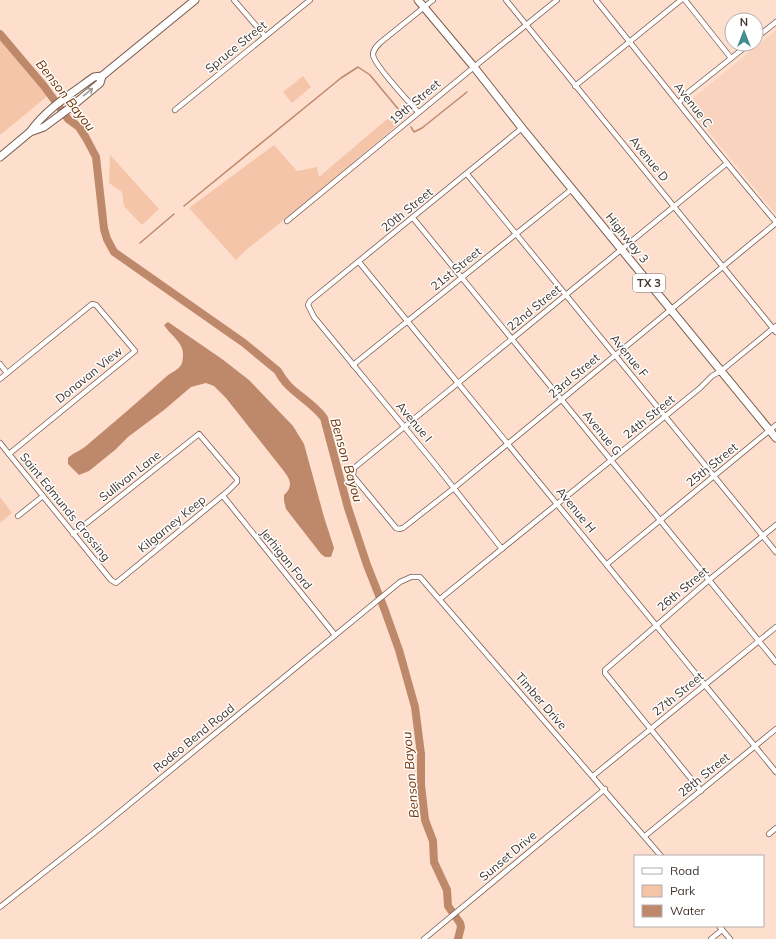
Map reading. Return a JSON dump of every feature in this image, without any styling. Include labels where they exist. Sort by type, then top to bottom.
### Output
[{"type":"main road","points":[[0,157],[30,132],[38,120],[48,111],[94,77],[102,76],[195,0]]},
{"type":"main road","name":"TX 3","points":[[418,0],[474,67],[522,128]]},
{"type":"main road","points":[[30,132],[44,127],[56,119],[100,83],[102,76]]},
{"type":"main road","name":"Highway 3","points":[[522,128],[776,438]]},
{"type":"street","points":[[234,0],[265,36]]},
{"type":"street","name":"Spruce Street","points":[[175,110],[310,0]]},
{"type":"street","points":[[418,112],[379,67],[373,56],[377,45],[433,0]]},
{"type":"street","name":"Avenue D","points":[[506,0],[775,329]]},
{"type":"street","name":"19th Street","points":[[287,221],[418,112],[557,0]]},
{"type":"street","name":"Avenue C","points":[[596,0],[680,103],[726,164],[776,222]]},
{"type":"street","points":[[575,86],[681,0]]},
{"type":"street","points":[[686,0],[731,58]]},
{"type":"street","points":[[764,32],[776,22]]},
{"type":"street","points":[[680,103],[685,95],[739,52]]},
{"type":"street","name":"20th Street","points":[[310,309],[308,305],[310,301],[360,262],[522,128]]},
{"type":"street","name":"22nd Street","points":[[403,528],[396,528],[353,476],[354,468],[726,164]]},
{"type":"street","name":"Avenue F","points":[[467,174],[776,552]]},
{"type":"street","name":"21st Street","points":[[353,365],[572,188]]},
{"type":"street","name":"Avenue G","points":[[413,218],[776,662]]},
{"type":"street","name":"23rd Street","points":[[403,528],[454,488],[776,222]]},
{"type":"street","name":"Avenue H","points":[[360,262],[776,772]]},
{"type":"street","name":"Donavan View","points":[[7,372],[92,304],[96,305],[135,351],[9,454]]},
{"type":"street","name":"Avenue I","points":[[310,309],[314,317],[502,549]]},
{"type":"street","name":"24th Street","points":[[440,599],[700,388],[712,376],[721,371],[775,329]]},
{"type":"street","points":[[0,364],[7,372],[0,379]]},
{"type":"street","name":"25th Street","points":[[607,564],[776,425]]},
{"type":"street","name":"Sullivan Lane","points":[[73,534],[199,434],[237,479]]},
{"type":"street","name":"Saint Edmunds Crossing","points":[[0,443],[111,580],[116,583]]},
{"type":"street","name":"Kilgarney Keep","points":[[116,583],[223,496],[234,485],[237,479]]},
{"type":"street","points":[[18,516],[42,496]]},
{"type":"street","name":"Jerhigan Ford","points":[[223,496],[335,635]]},
{"type":"street","name":"26th Street","points":[[650,729],[604,670],[776,525]]},
{"type":"street","name":"Timber Drive","points":[[400,582],[411,577],[420,577],[605,789],[660,855]]},
{"type":"street","name":"Rodeo Bend Road","points":[[0,908],[99,829],[400,582]]},
{"type":"street","name":"27th Street","points":[[593,776],[776,627]]},
{"type":"street","points":[[650,729],[701,790]]},
{"type":"street","name":"28th Street","points":[[645,836],[776,729]]},
{"type":"street","name":"Sunset Drive","points":[[424,939],[605,789]]},
{"type":"street","points":[[769,834],[776,828]]},
{"type":"street","points":[[711,939],[721,928],[730,939]]},
{"type":"shaded area","points":[[776,30],[775,213],[686,104],[749,52],[764,52],[764,40]]},
{"type":"green space","points":[[0,35],[50,94],[0,135]]},
{"type":"green space","points":[[303,76],[311,87],[292,103],[283,92]]},
{"type":"green space","points":[[397,117],[397,125],[314,196],[246,250],[236,260],[189,208],[274,145],[297,171],[317,167],[319,177],[386,120]]},
{"type":"green space","points":[[110,155],[159,209],[142,225],[124,206],[122,192],[109,183]]},
{"type":"green space","points":[[0,497],[12,513],[0,523]]},
{"type":"water","points":[[168,322],[222,359],[249,380],[293,426],[304,444],[334,548],[331,557],[325,557],[321,554],[286,509],[284,495],[289,489],[290,482],[285,473],[226,398],[214,386],[206,383],[191,387],[164,410],[128,437],[115,450],[89,471],[79,475],[68,464],[68,458],[70,456],[86,446],[167,376],[177,370],[181,365],[183,357],[182,349],[178,342],[166,329],[164,325]]},
{"type":"waterway","name":"Benson Bayou","points":[[0,34],[44,86],[68,119],[79,127],[96,157],[104,229],[107,239],[114,252],[244,343],[278,371],[287,385],[318,411],[324,418],[348,508],[367,565],[399,650],[415,707],[421,754],[421,785],[425,820],[433,841],[434,862],[447,890],[448,906],[460,923],[461,927],[458,939]]},
{"type":"waterway","points":[[184,206],[341,78],[358,67],[370,75],[404,116]]},
{"type":"waterway","points":[[411,127],[414,132],[422,128],[467,92]]},
{"type":"waterway","points":[[140,243],[174,214]]}]
